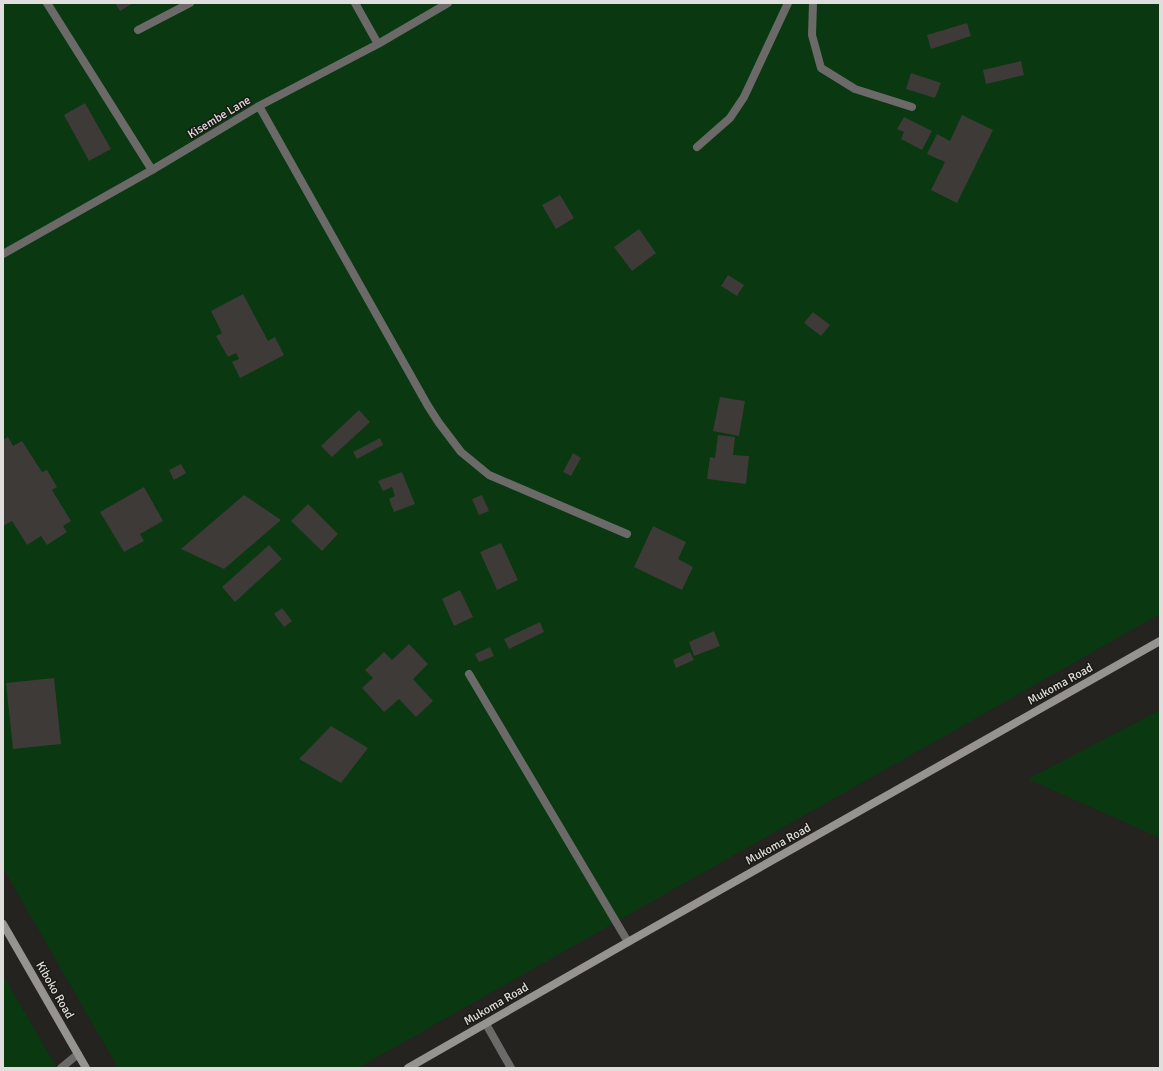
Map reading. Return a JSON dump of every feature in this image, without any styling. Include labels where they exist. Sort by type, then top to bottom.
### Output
[{"type":"street","points":[[47,3],[152,170]]},
{"type":"street","points":[[138,30],[190,3]]},
{"type":"street","points":[[355,3],[378,44]]},
{"type":"street","name":"Kisembe Lane","points":[[3,254],[152,170],[259,106],[378,44],[448,3]]},
{"type":"street","points":[[697,147],[730,118],[744,97],[788,3]]},
{"type":"street","points":[[813,3],[812,35],[821,68],[855,89],[912,107]]},
{"type":"street","points":[[259,106],[428,406],[461,452],[489,476],[627,534]]},
{"type":"street","name":"Mukoma Road","points":[[408,1068],[1160,642]]},
{"type":"street","points":[[469,674],[628,942]]},
{"type":"street","name":"Kiboko Road","points":[[3,924],[86,1068]]},
{"type":"street","points":[[486,1024],[511,1068]]},
{"type":"street","points":[[61,1068],[78,1054]]},
{"type":"green space","points":[[3,3],[1160,3],[1160,614],[358,1068],[118,1068],[3,868]]},
{"type":"green space","points":[[1160,710],[1160,838],[1028,779]]},
{"type":"green space","points":[[3,975],[57,1068],[3,1068]]},
{"type":"building","points":[[115,3],[133,3],[120,11]]},
{"type":"building","points":[[967,23],[971,36],[931,49],[927,35]]},
{"type":"building","points":[[1021,61],[1024,75],[986,84],[983,70]]},
{"type":"building","points":[[911,73],[941,83],[935,98],[906,89]]},
{"type":"building","points":[[85,103],[111,149],[89,161],[64,115]]},
{"type":"building","points":[[962,115],[993,130],[957,203],[931,190],[945,162],[927,154],[937,134],[950,141]]},
{"type":"building","points":[[904,117],[932,131],[922,150],[901,139],[904,132],[897,129]]},
{"type":"building","points":[[560,195],[574,218],[556,229],[542,205]]},
{"type":"building","points":[[639,229],[656,253],[632,271],[614,247]]},
{"type":"building","points":[[728,275],[744,285],[737,296],[721,286]]},
{"type":"building","points":[[243,294],[268,341],[275,337],[284,355],[240,378],[232,362],[239,359],[236,353],[228,357],[216,336],[222,333],[211,311]]},
{"type":"building","points":[[813,312],[830,325],[821,336],[804,323]]},
{"type":"building","points":[[720,397],[745,401],[739,436],[713,431]]},
{"type":"building","points":[[359,410],[370,422],[332,457],[321,446]]},
{"type":"building","points":[[718,435],[735,437],[733,455],[749,456],[746,484],[707,479],[710,457],[715,458]]},
{"type":"building","points":[[8,437],[13,446],[22,441],[42,472],[47,470],[57,487],[52,490],[71,521],[63,526],[67,532],[47,545],[41,536],[27,545],[12,521],[3,526],[3,440]]},
{"type":"building","points":[[380,438],[383,445],[357,459],[353,452]]},
{"type":"building","points":[[573,453],[581,458],[571,476],[563,472]]},
{"type":"building","points":[[181,464],[186,473],[174,480],[169,470]]},
{"type":"building","points":[[402,472],[415,504],[394,512],[389,499],[395,496],[392,487],[383,491],[378,481]]},
{"type":"building","points":[[144,487],[163,521],[140,534],[144,541],[124,552],[100,512]]},
{"type":"building","points":[[244,495],[281,520],[224,569],[181,549]]},
{"type":"building","points":[[482,495],[489,511],[479,515],[472,499]]},
{"type":"building","points":[[308,504],[338,534],[322,551],[291,521]]},
{"type":"building","points":[[653,526],[686,542],[678,559],[693,567],[682,590],[634,567]]},
{"type":"building","points":[[501,543],[518,580],[497,590],[480,552]]},
{"type":"building","points":[[269,545],[282,559],[235,602],[222,587]]},
{"type":"building","points":[[460,590],[473,617],[454,626],[442,599]]},
{"type":"building","points":[[282,608],[292,621],[284,627],[274,614]]},
{"type":"building","points":[[540,622],[544,632],[509,649],[504,639]]},
{"type":"building","points":[[714,631],[720,646],[694,656],[689,642]]},
{"type":"building","points":[[409,644],[428,664],[413,679],[433,701],[416,717],[399,699],[384,712],[362,688],[373,678],[365,670],[384,652],[392,660]]},
{"type":"building","points":[[490,647],[494,656],[479,662],[475,654]]},
{"type":"building","points":[[690,652],[694,660],[676,668],[673,660]]},
{"type":"building","points":[[54,678],[61,744],[13,749],[6,683]]},
{"type":"building","points":[[331,726],[368,748],[341,783],[299,759]]}]
